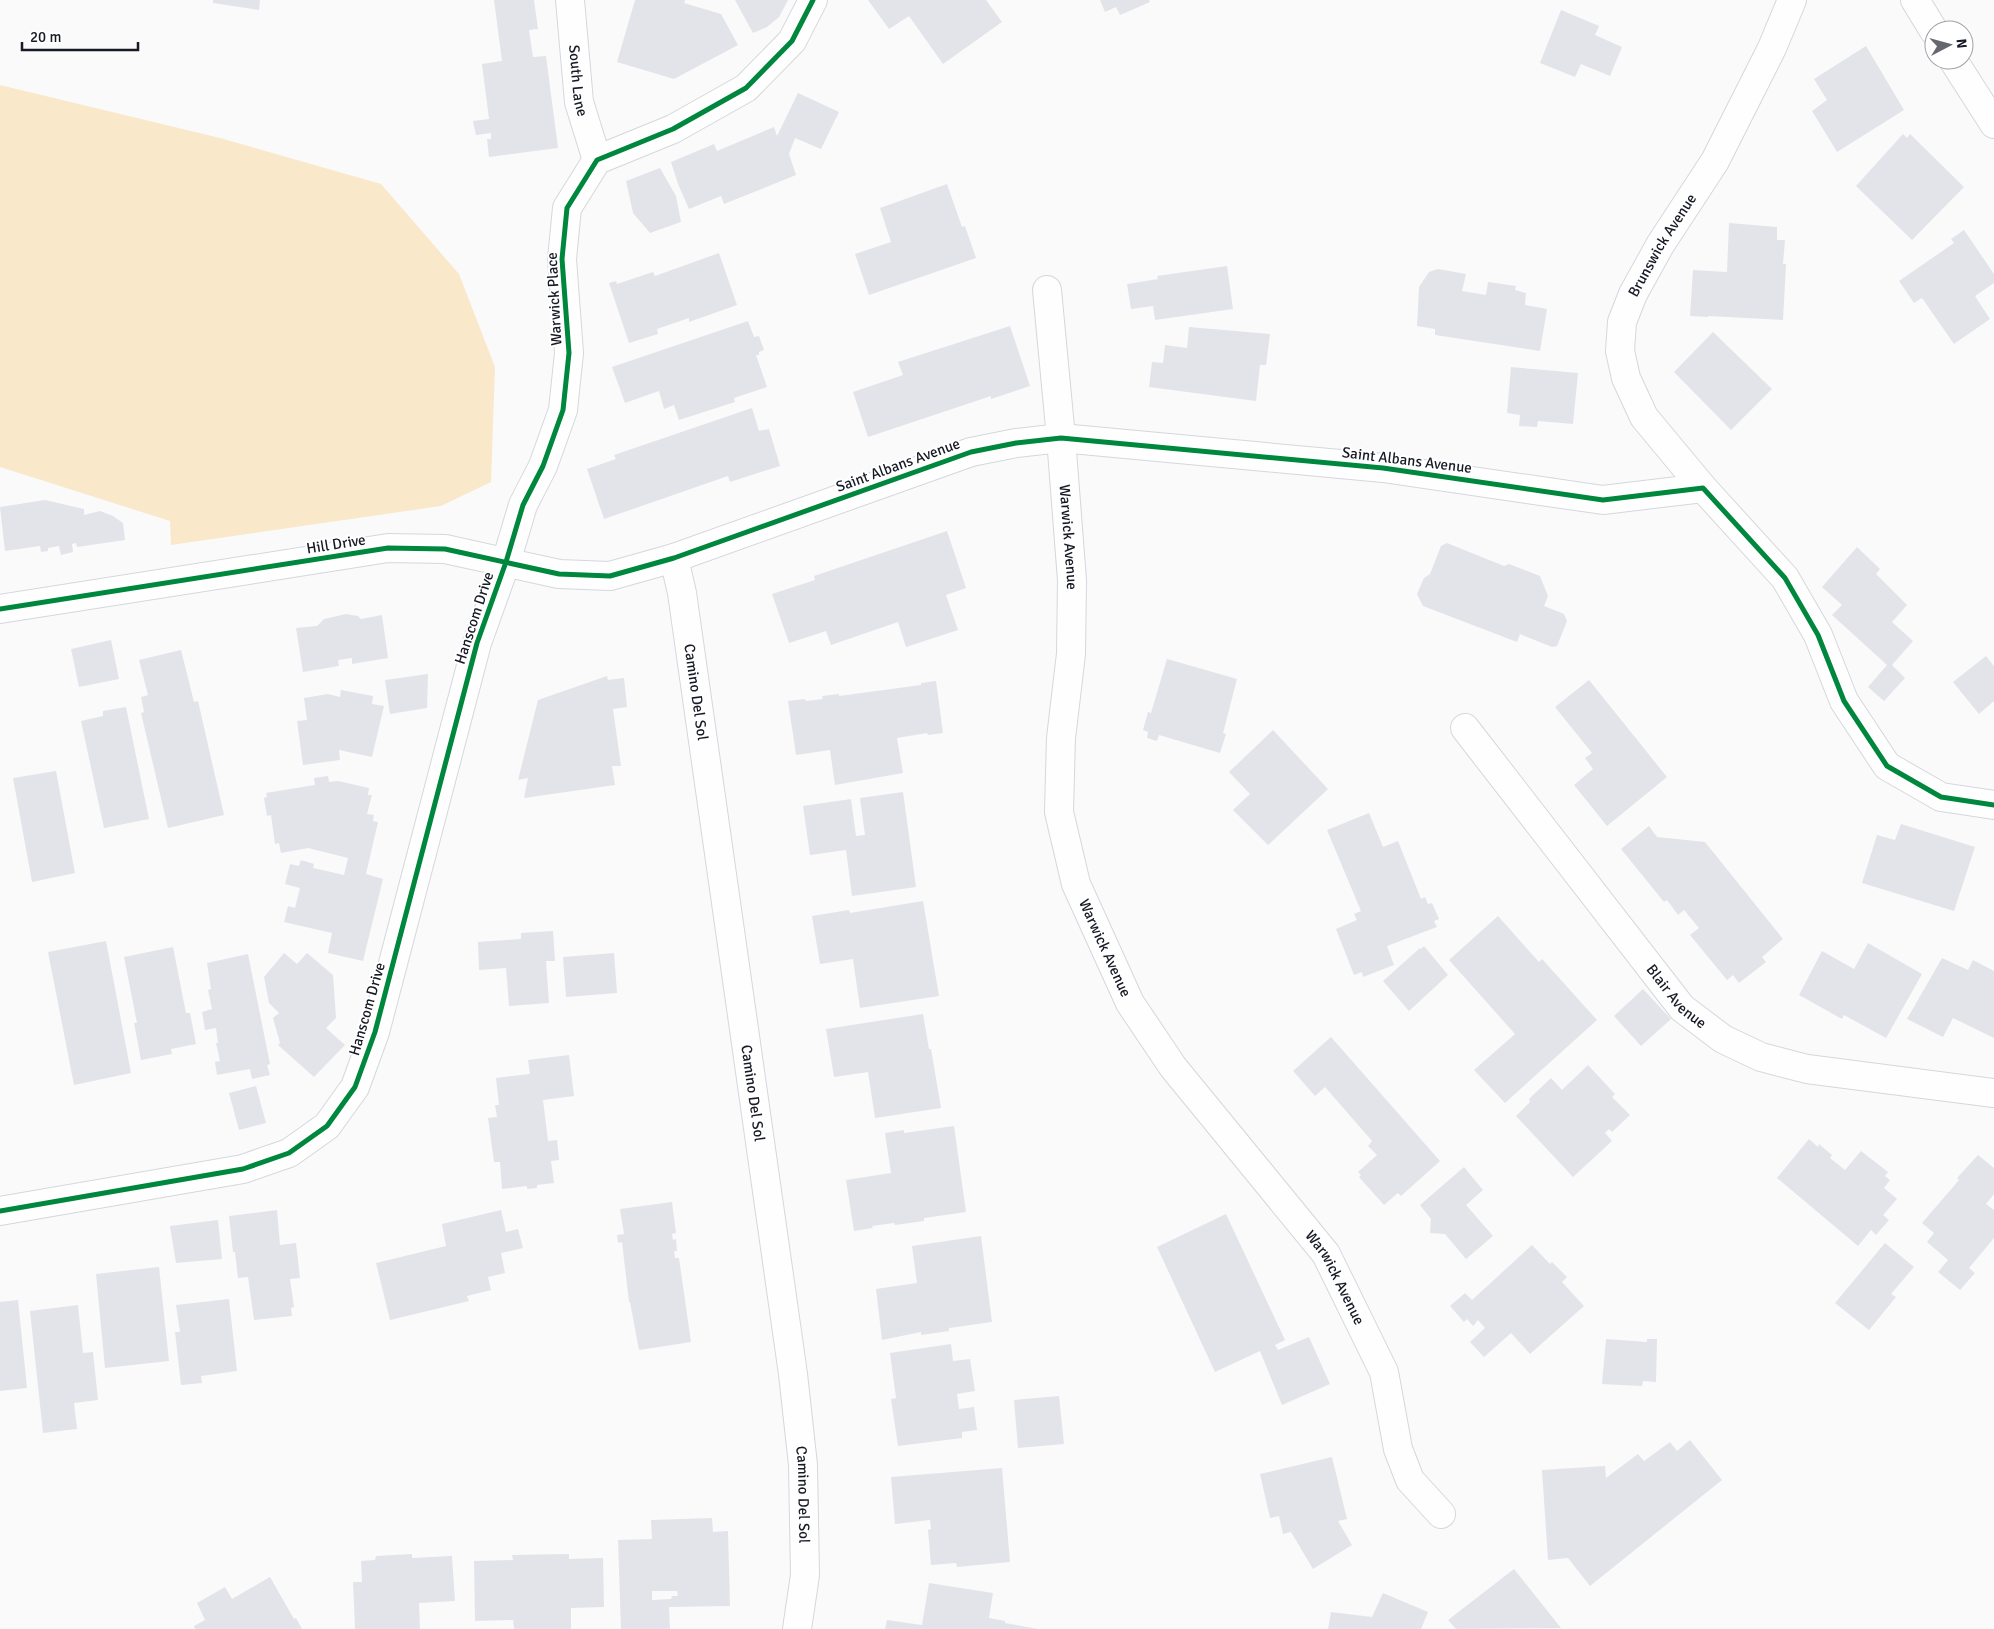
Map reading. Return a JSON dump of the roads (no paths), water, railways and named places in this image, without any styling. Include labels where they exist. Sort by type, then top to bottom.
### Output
[{"type":"street","name":"South Lane","points":[[570,0],[579,102],[597,160]]},
{"type":"street","points":[[597,160],[673,129],[746,88],[792,41],[813,0]]},
{"type":"street","name":"Brunswick Avenue","points":[[1703,488],[1644,417],[1626,378],[1620,350],[1622,322],[1633,294],[1660,245],[1715,161],[1772,48],[1792,0]]},
{"type":"street","points":[[1914,0],[1927,20]]},
{"type":"street","points":[[1959,70],[1994,124]]},
{"type":"street","name":"Warwick Place","points":[[506,562],[524,505],[543,466],[562,410],[570,353],[562,259],[566,208],[597,160]]},
{"type":"street","name":"Warwick Avenue","points":[[1047,290],[1072,580],[1070,654],[1061,738],[1059,812],[1076,884],[1130,1003],[1173,1067],[1326,1254],[1384,1372],[1398,1449],[1410,1480],[1440,1514]]},
{"type":"street","name":"Saint Albans Avenue","points":[[674,558],[971,452],[1016,443],[1061,438],[1383,468],[1603,500],[1703,488]]},
{"type":"street","points":[[1703,488],[1785,578],[1818,635],[1844,701],[1888,766],[1941,797],[1994,805]]},
{"type":"street","name":"Hill Drive","points":[[0,609],[388,548],[446,549],[559,574],[610,576],[674,558]]},
{"type":"street","name":"Camino Del Sol","points":[[674,558],[685,613],[795,1392],[803,1465],[805,1576],[797,1629]]},
{"type":"street","name":"Hanscom Drive","points":[[0,1211],[243,1169],[289,1153],[327,1126],[355,1087],[376,1032],[477,643],[506,562]]},
{"type":"street","name":"Blair Avenue","points":[[1465,728],[1682,1008],[1722,1039],[1760,1057],[1807,1070],[1994,1093]]}]
